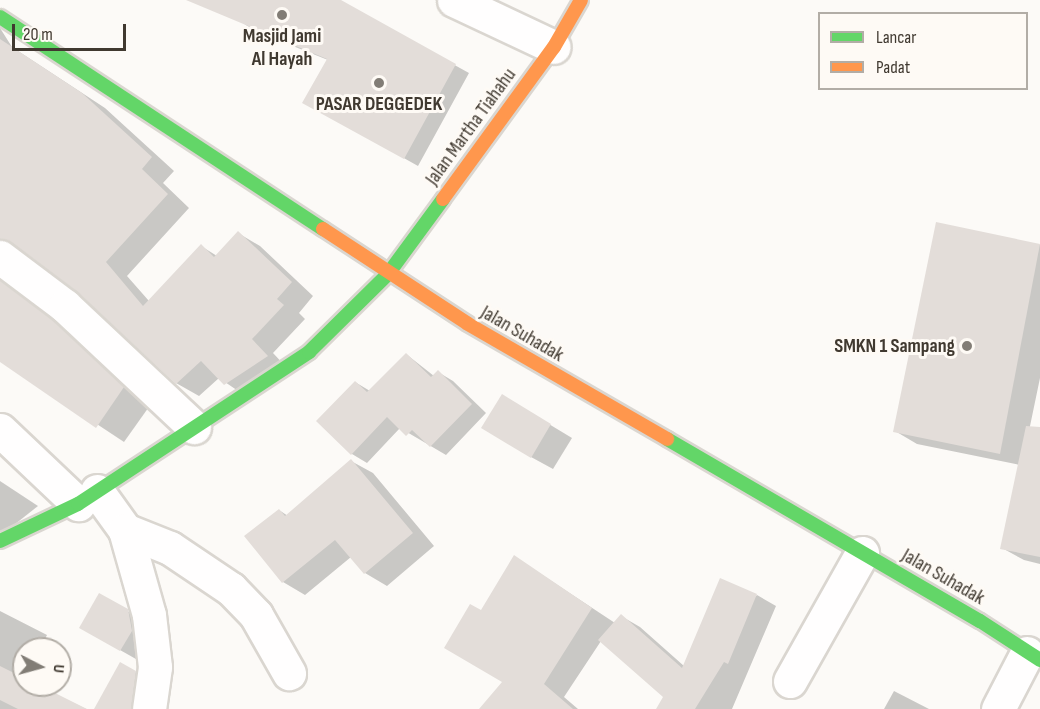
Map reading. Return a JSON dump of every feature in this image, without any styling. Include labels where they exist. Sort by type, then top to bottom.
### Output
[{"type":"street","points":[[454,0],[554,47]]},
{"type":"street","name":"Jalan Martha Tiahahu","points":[[0,541],[88,497],[309,352],[388,274],[554,47],[581,0]]},
{"type":"street","name":"Jalan Suhadak","points":[[0,17],[388,274],[1034,657]]},
{"type":"street","points":[[0,257],[65,306],[195,427]]},
{"type":"street","points":[[0,430],[88,497],[125,530],[170,548],[231,589],[256,615],[288,673]]},
{"type":"street","points":[[125,530],[150,615],[155,667],[149,709]]},
{"type":"street","points":[[790,681],[862,553]]},
{"type":"street","points":[[998,709],[1034,657]]},
{"type":"building","name":"PASAR DEGGEDEK","points":[[186,0],[341,0],[456,64],[404,159],[302,103],[327,59]]},
{"type":"building","points":[[0,39],[82,93],[152,157],[142,169],[168,194],[106,262],[143,306],[201,244],[214,257],[238,231],[292,282],[277,299],[284,305],[252,339],[268,356],[224,385],[201,361],[176,384],[76,291],[11,242],[0,239]]},
{"type":"building","name":"SMKN 1 Sampang","points":[[936,222],[1040,244],[1000,454],[893,432]]},
{"type":"building","points":[[0,280],[53,320],[124,387],[96,428],[0,362]]},
{"type":"building","points":[[406,353],[431,377],[438,370],[472,404],[430,447],[412,430],[406,436],[387,417],[351,455],[316,421],[355,381],[367,392]]},
{"type":"building","points":[[502,394],[551,424],[531,458],[481,428]]},
{"type":"building","points":[[1026,426],[1040,427],[1040,557],[1000,549]]},
{"type":"building","points":[[351,459],[413,533],[364,574],[335,540],[282,583],[244,536],[279,509],[285,516]]},
{"type":"building","points":[[514,555],[592,608],[544,684],[573,709],[479,709],[502,682],[444,648],[470,604],[481,610]]},
{"type":"building","points":[[720,578],[757,594],[728,664],[724,662],[695,709],[656,709],[663,697],[598,640],[621,614],[682,668]]},
{"type":"building","points":[[99,593],[128,609],[132,631],[120,651],[79,628]]},
{"type":"building","points":[[120,662],[136,671],[131,709],[94,709]]},
{"type":"building","points":[[0,666],[12,672],[12,697],[63,697],[87,709],[18,709],[0,700]]},
{"type":"traffic: fast","points":[[0,17],[323,229]]},
{"type":"traffic: fast","points":[[0,541],[78,504],[309,352],[388,274],[443,199]]},
{"type":"traffic: fast","points":[[667,439],[980,621],[1040,660]]},
{"type":"traffic: slow","points":[[443,199],[554,47],[581,0]]},
{"type":"traffic: slow","points":[[323,229],[468,324],[667,439]]},
{"type":"place","name":"Masjid Jami Al Hayah","points":[[282,15]]},
{"type":"place","name":"PASAR DEGGEDEK","points":[[379,83]]},
{"type":"place","name":"SMKN 1 Sampang","points":[[967,346]]}]
